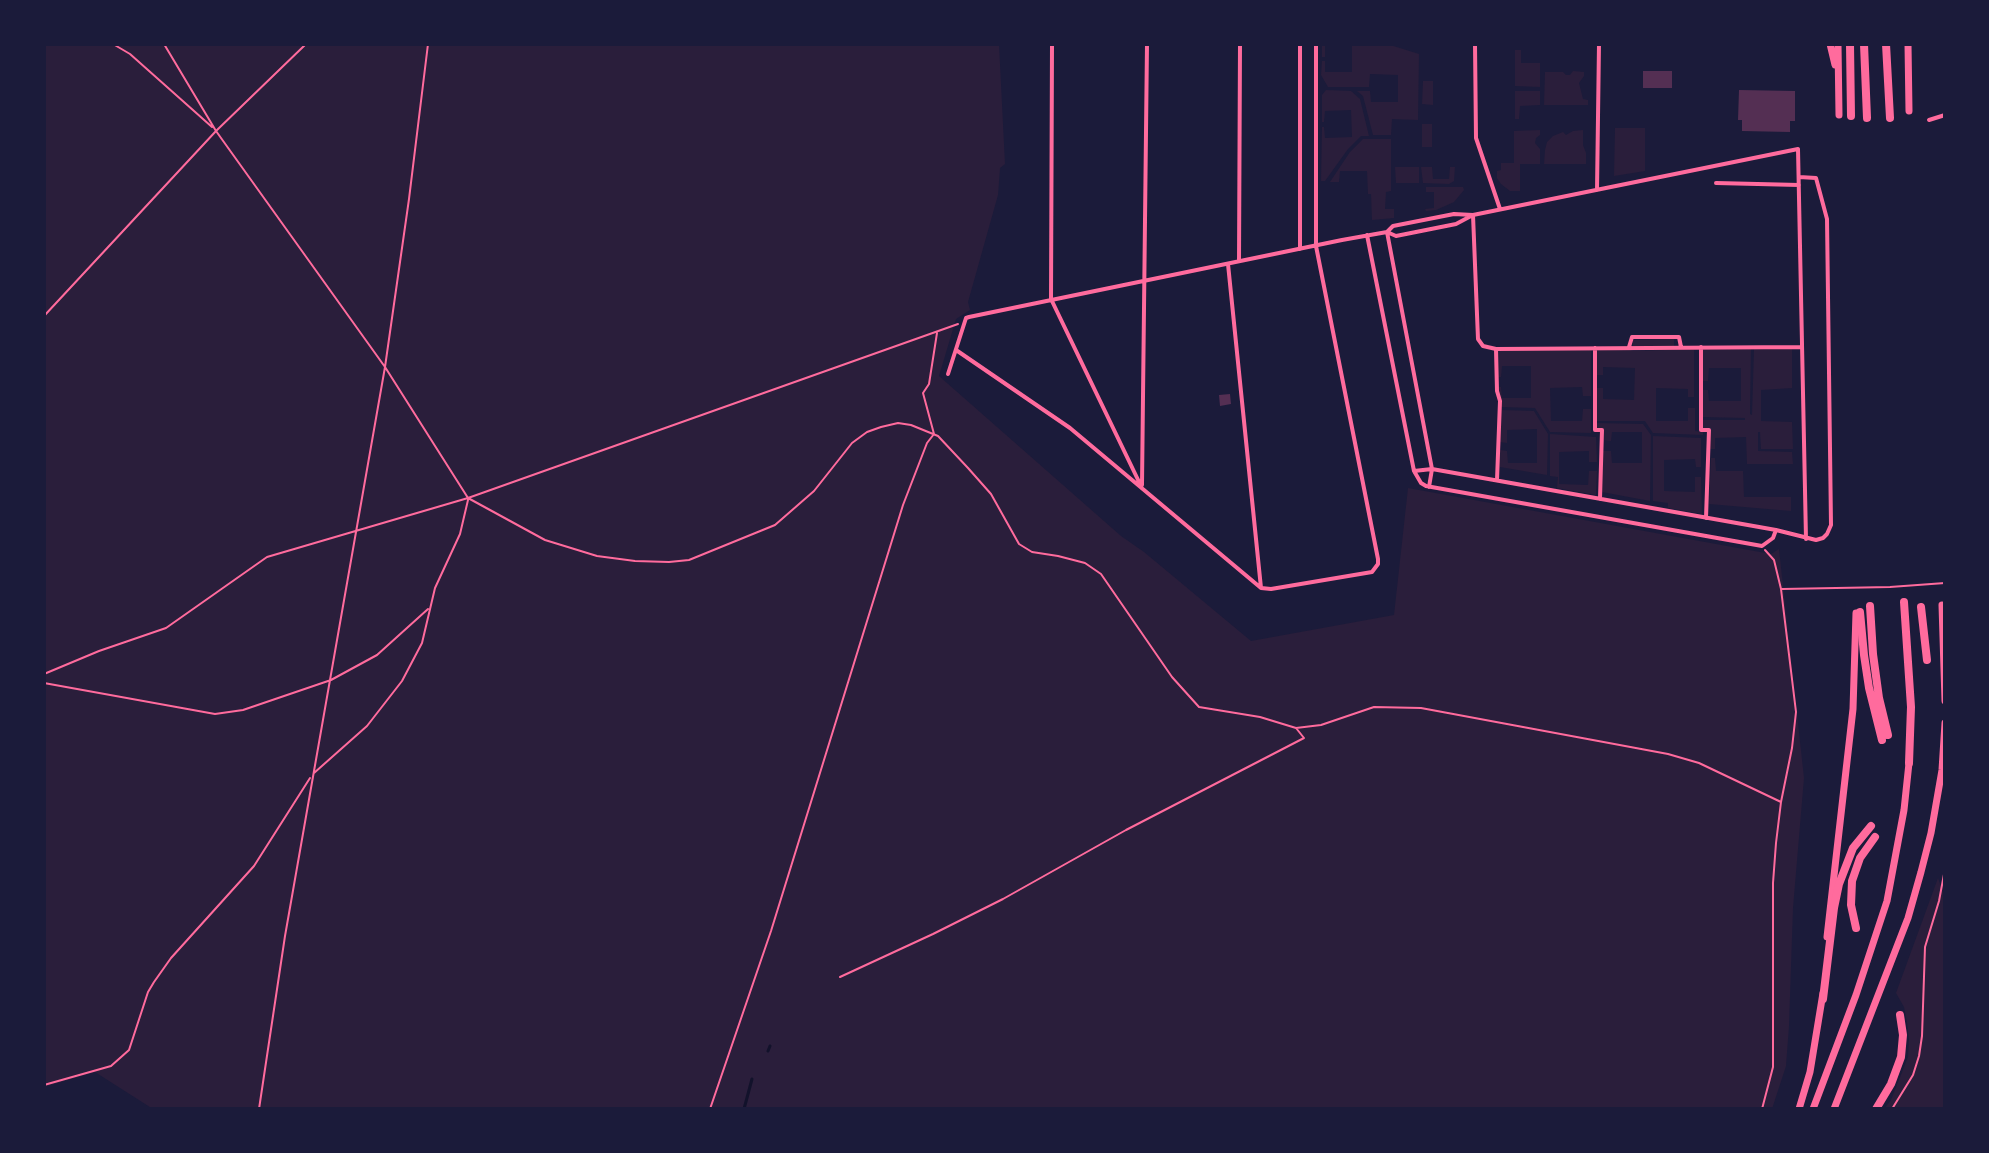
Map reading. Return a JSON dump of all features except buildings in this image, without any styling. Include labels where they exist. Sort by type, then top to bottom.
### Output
[{"type":"highway","points":[[1830,44],[1837,73]]},
{"type":"highway","points":[[1838,44],[1839,115]]},
{"type":"highway","points":[[1850,44],[1851,116]]},
{"type":"highway","points":[[1864,44],[1867,118]]},
{"type":"highway","points":[[1886,44],[1890,118]]},
{"type":"highway","points":[[1908,44],[1909,111]]},
{"type":"highway","points":[[1813,1109],[1887,901],[1904,810],[1911,707],[1904,602]]},
{"type":"highway","points":[[1942,605],[1945,701]]},
{"type":"highway","points":[[1858,613],[1869,688],[1885,738],[1873,654],[1870,606]]},
{"type":"highway","points":[[1921,607],[1927,660]]},
{"type":"highway","points":[[1823,999],[1828,913],[1853,709],[1858,613]]},
{"type":"highway","points":[[1834,1109],[1908,918],[1931,833],[1942,770],[1945,723]]},
{"type":"highway","points":[[1799,1109],[1813,1059],[1839,884],[1853,848],[1871,826]]},
{"type":"highway","points":[[1856,928],[1851,905],[1852,881],[1860,858],[1875,837]]},
{"type":"highway","points":[[1876,1109],[1891,1084],[1901,1057],[1903,1035],[1900,1015]]},
{"type":"street","points":[[1052,44],[1051,299],[1142,488]]},
{"type":"street","points":[[1142,488],[1147,44]]},
{"type":"street","points":[[1239,261],[1240,44]]},
{"type":"street","points":[[1300,44],[1300,249]]},
{"type":"street","points":[[956,350],[1070,428],[1261,588],[1271,589],[1372,572],[1378,559],[1316,246],[1316,44]]},
{"type":"street","points":[[1475,44],[1476,138],[1500,209]]},
{"type":"street","points":[[1597,190],[1599,44]]},
{"type":"street","points":[[1929,120],[1945,115]]},
{"type":"street","points":[[948,374],[966,318],[969,317],[1367,235],[1387,232],[1396,236],[1456,224],[1473,215],[1500,209],[1798,149],[1806,539]]},
{"type":"street","points":[[1414,471],[1432,469],[1776,530],[1806,539],[1823,538],[1831,525],[1827,219],[1818,181],[1813,177],[1799,177]]},
{"type":"street","points":[[1716,183],[1799,185]]},
{"type":"street","points":[[1387,232],[1393,226],[1454,214],[1473,215]]},
{"type":"street","points":[[1473,215],[1478,339],[1483,346],[1496,349],[1802,347]]},
{"type":"street","points":[[1387,232],[1432,469],[1429,487]]},
{"type":"street","points":[[1367,235],[1414,471],[1421,483],[1429,487],[1762,546],[1773,538],[1776,530]]},
{"type":"street","points":[[1228,263],[1261,588]]},
{"type":"street","points":[[1629,347],[1632,337],[1679,337],[1681,347]]},
{"type":"street","points":[[1701,347],[1701,430],[1709,430],[1706,518]]},
{"type":"street","points":[[1595,348],[1595,430],[1602,430],[1600,499]]},
{"type":"street","points":[[1496,349],[1500,401],[1497,480]]},
{"type":"path","points":[[113,44],[142,65],[216,131]]},
{"type":"path","points":[[164,44],[216,131],[385,367],[468,498],[545,540],[597,556],[658,562],[689,560],[775,525],[814,491],[852,443],[867,432],[898,423],[911,425],[934,434],[949,447],[991,494],[1019,544],[1032,552],[1085,563],[1101,574],[1172,677],[1199,707],[1260,717],[1296,728],[1321,725],[1374,707],[1421,708],[1668,754],[1699,763],[1781,802]]},
{"type":"path","points":[[44,316],[216,131],[306,44]]},
{"type":"path","points":[[259,1109],[312,774],[385,367],[428,44]]},
{"type":"path","points":[[44,674],[166,628],[267,557],[468,498],[956,324],[964,325]]},
{"type":"path","points":[[934,434],[923,393],[929,384],[937,331]]},
{"type":"path","points":[[710,1109],[771,931],[912,476],[934,434]]},
{"type":"path","points":[[44,1085],[111,1066],[129,1050],[148,992],[171,958],[254,866],[312,774],[367,726],[402,681],[422,643],[435,588],[460,534],[468,498]]},
{"type":"path","points":[[1762,546],[1774,560],[1781,589],[1796,712],[1781,802],[1773,883],[1773,1067],[1762,1109]]},
{"type":"path","points":[[1781,589],[1945,583]]},
{"type":"path","points":[[44,683],[215,714],[243,710],[331,680],[377,655],[429,608]]},
{"type":"path","points":[[840,977],[1003,899],[1126,830],[1304,738],[1296,728]]},
{"type":"path","points":[[1892,1109],[1913,1075],[1919,1056],[1925,947],[1945,869]]},
{"type":"shaded area","points":[[44,44],[999,44],[1005,164],[1000,168],[998,195],[968,302],[970,310],[956,319],[939,376],[1121,536],[1251,641],[1394,615],[1408,488],[1771,554],[1779,549],[1804,778],[1793,908],[1786,1066],[1772,1109],[153,1109],[95,1072],[44,1087]]},
{"type":"shaded area","points":[[1322,44],[1387,44],[1419,54],[1418,120],[1392,119],[1391,135],[1373,135],[1363,96],[1357,91],[1370,91],[1371,102],[1398,102],[1398,75],[1370,74],[1369,87],[1328,87],[1321,75],[1322,61],[1325,61],[1325,72],[1352,72],[1352,45],[1325,45],[1325,57],[1322,57]]},
{"type":"shaded area","points":[[1515,50],[1521,50],[1521,63],[1540,63],[1540,87],[1515,86]]},
{"type":"shaded area","points":[[1573,71],[1584,72],[1579,83],[1588,105],[1544,105],[1545,72],[1570,75]]},
{"type":"shaded area","points":[[1423,81],[1433,81],[1433,105],[1422,104]]},
{"type":"shaded area","points":[[1326,90],[1351,91],[1360,99],[1369,136],[1361,136],[1325,181],[1321,181],[1322,127],[1325,138],[1352,137],[1351,110],[1325,111],[1322,122],[1322,95]]},
{"type":"shaded area","points":[[1515,91],[1540,91],[1540,105],[1520,106],[1519,119],[1515,119]]},
{"type":"shaded area","points":[[1422,124],[1432,124],[1432,147],[1422,147]]},
{"type":"shaded area","points":[[1615,128],[1645,128],[1645,171],[1614,176]]},
{"type":"shaded area","points":[[1540,130],[1535,143],[1540,149],[1540,164],[1520,164],[1520,191],[1510,191],[1497,178],[1497,171],[1501,170],[1501,163],[1514,163],[1514,131]]},
{"type":"shaded area","points":[[1583,130],[1586,164],[1544,164],[1547,142],[1553,136]]},
{"type":"shaded area","points":[[1363,139],[1391,139],[1391,191],[1386,192],[1385,209],[1394,209],[1394,218],[1372,220],[1367,171],[1340,171],[1339,182],[1330,182]]},
{"type":"shaded area","points":[[1395,167],[1419,167],[1419,183],[1396,183]]},
{"type":"shaded area","points":[[1421,167],[1432,167],[1433,179],[1449,179],[1450,167],[1455,167],[1454,181],[1449,184],[1423,183]]},
{"type":"shaded area","points":[[1426,187],[1463,187],[1464,190],[1454,202],[1426,211],[1434,208],[1434,192],[1426,192]]},
{"type":"shaded area","points":[[1674,339],[1674,346],[1633,347],[1633,340]]},
{"type":"shaded area","points":[[1694,349],[1694,397],[1688,397],[1688,389],[1656,388],[1656,421],[1688,421],[1688,408],[1695,408],[1695,431],[1703,432],[1703,435],[1653,433],[1645,421],[1597,421],[1597,388],[1603,388],[1603,399],[1634,400],[1635,368],[1603,367],[1603,375],[1597,375],[1597,350]]},
{"type":"shaded area","points":[[1751,349],[1752,415],[1754,349],[1792,349],[1792,388],[1761,390],[1761,421],[1792,422],[1793,449],[1761,449],[1758,432],[1758,451],[1792,452],[1793,464],[1747,464],[1746,437],[1715,438],[1715,449],[1710,449],[1711,428],[1702,428],[1702,420],[1745,418],[1702,417],[1703,390],[1708,390],[1709,401],[1741,401],[1741,368],[1709,368],[1708,381],[1703,381],[1702,350]]},
{"type":"shaded area","points":[[1498,350],[1591,350],[1591,396],[1583,396],[1582,387],[1550,388],[1551,421],[1582,421],[1583,409],[1591,409],[1591,433],[1550,432],[1535,408],[1501,407],[1498,387],[1501,387],[1502,398],[1531,398],[1531,366],[1502,366],[1501,377],[1498,377]]},
{"type":"shaded area","points":[[1501,410],[1534,411],[1548,434],[1547,475],[1500,467],[1500,450],[1507,451],[1508,463],[1537,463],[1537,429],[1507,430],[1507,443],[1500,442]]},
{"type":"shaded area","points":[[1596,423],[1643,424],[1651,435],[1650,501],[1602,492],[1603,451],[1611,451],[1612,463],[1642,463],[1642,432],[1612,432],[1611,441],[1604,440],[1603,429],[1596,429]]},
{"type":"shaded area","points":[[1550,434],[1596,437],[1597,462],[1589,462],[1589,451],[1559,452],[1559,484],[1588,485],[1589,471],[1597,471],[1596,495],[1557,488],[1558,477],[1550,476]]},
{"type":"shaded area","points":[[1653,436],[1701,438],[1701,467],[1696,467],[1695,459],[1664,460],[1664,491],[1695,492],[1695,477],[1701,477],[1702,514],[1668,508],[1668,503],[1653,501]]},
{"type":"shaded area","points":[[1711,458],[1715,458],[1716,471],[1743,471],[1744,497],[1791,497],[1791,511],[1709,504]]},
{"type":"shaded area","points":[[1938,878],[1945,898],[1945,1109],[1884,1109],[1891,1100],[1908,1057],[1904,1007],[1896,993]]},
{"type":"waterway","points":[[768,1051],[770,1046]]},
{"type":"waterway","points":[[744,1109],[752,1079]]}]
